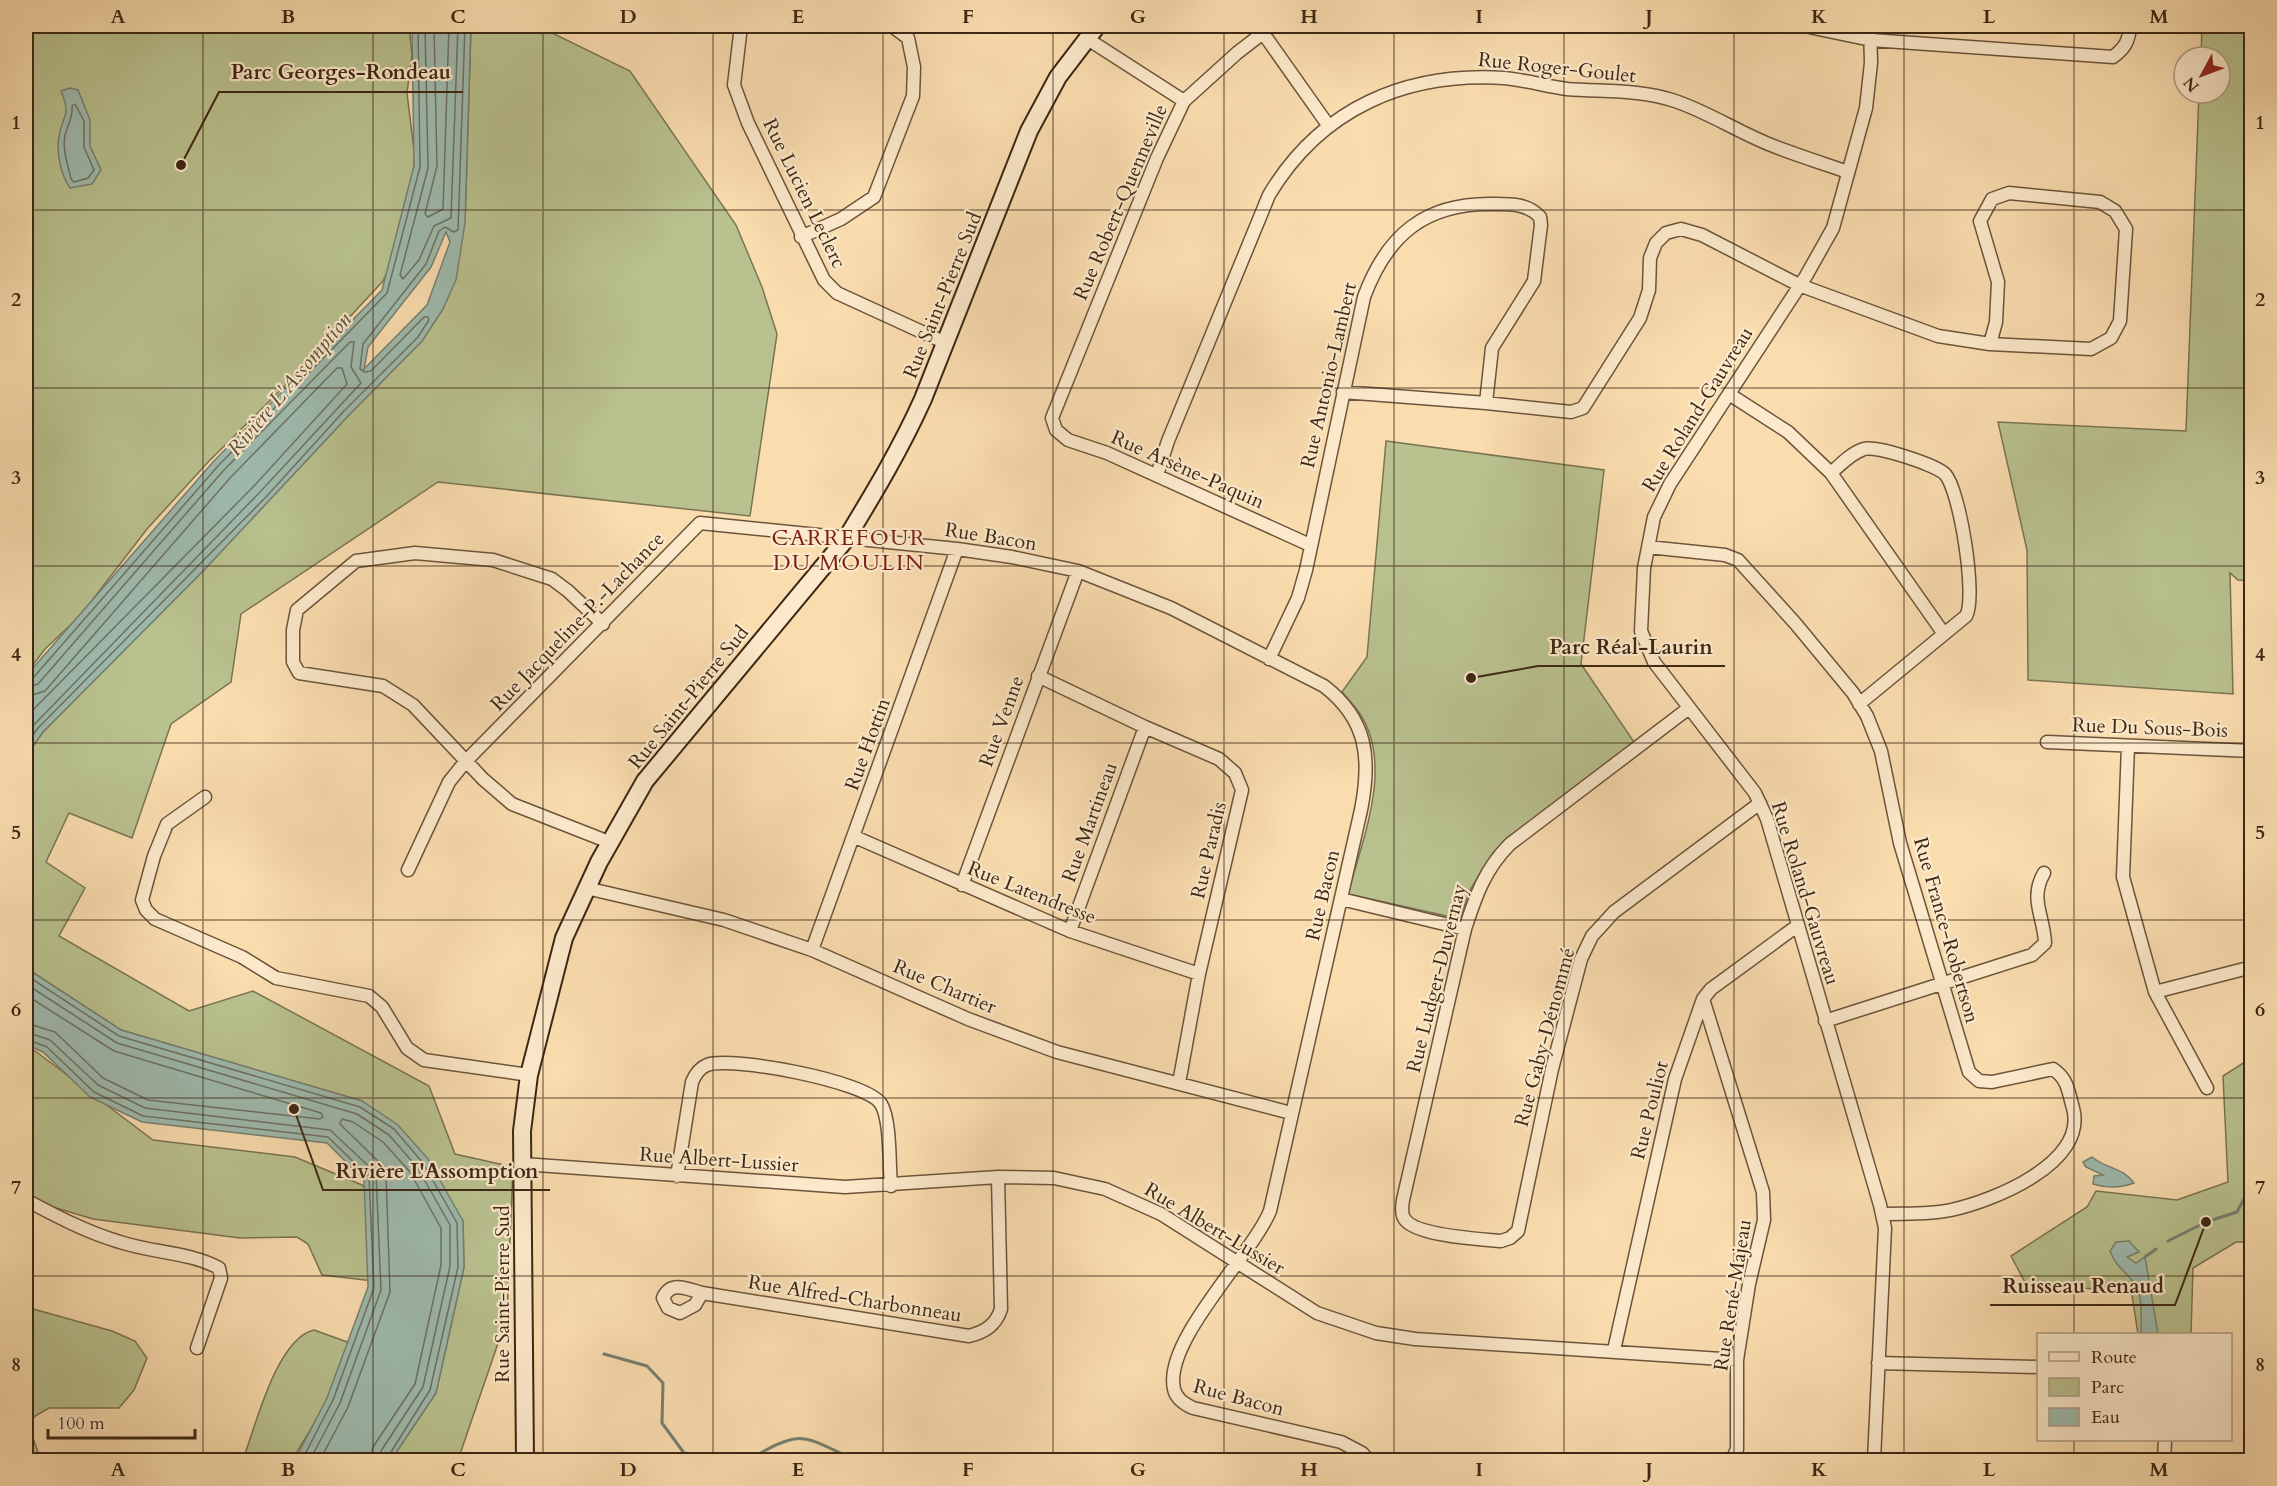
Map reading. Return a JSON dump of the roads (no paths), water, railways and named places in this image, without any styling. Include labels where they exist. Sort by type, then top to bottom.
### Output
[{"type":"street","name":"Rue Lucien Leclerc","points":[[741,26],[734,85],[748,123],[801,237],[824,280],[837,292],[946,343]]},
{"type":"street","points":[[801,237],[841,219],[874,197],[913,96],[915,67],[908,38],[892,26]]},
{"type":"street","points":[[1804,26],[1871,40],[2113,57],[2124,50],[2130,39],[2130,26]]},
{"type":"street","name":"Rue Roland-Gauvreau","points":[[1870,26],[1866,108],[1833,228],[1730,394],[1670,484],[1654,517],[1644,568],[1641,631],[1654,662],[1755,793],[1767,819],[1882,1214],[1885,1228],[1874,1461]]},
{"type":"street","points":[[1268,29],[1328,125]]},
{"type":"street","name":"Rue Robert-Quenneville","points":[[1053,426],[1052,410],[1157,158],[1184,101],[1237,53],[1268,29]]},
{"type":"street","points":[[1091,32],[1184,101]]},
{"type":"street","name":"Rue Saint-Pierre Sud","points":[[525,1461],[522,1131],[529,1075],[564,938],[609,842],[645,781],[846,539],[903,442],[946,343],[1029,131],[1058,77],[1091,32]]},
{"type":"street","name":"Rue Roger-Goulet","points":[[1156,475],[1172,430],[1265,204],[1282,174],[1328,125],[1362,104],[1409,86],[1458,77],[1506,78],[1567,89],[1624,91],[1675,101],[1771,145],[1848,172]]},
{"type":"street","points":[[1343,392],[1570,412],[1588,403],[1641,318],[1649,290],[1650,258],[1656,243],[1673,231],[1691,230],[1799,285],[1938,336],[1990,344],[2091,349],[2111,338],[2120,321],[2126,229],[2115,211],[2100,202],[2008,193],[1992,198],[1980,221],[1998,282],[1996,322],[1990,344]]},
{"type":"street","name":"Rue Antonio-Lambert","points":[[1269,659],[1298,598],[1364,297],[1373,273],[1386,251],[1401,233],[1424,218],[1448,208],[1471,203],[1526,207],[1540,217],[1541,225],[1534,281],[1492,348],[1486,403]]},
{"type":"street","points":[[1730,394],[1788,432],[1830,473],[1944,634]]},
{"type":"street","name":"Rue Arsène-Paquin","points":[[1053,426],[1068,440],[1107,453],[1310,545]]},
{"type":"street","points":[[1830,473],[1860,450],[1872,447],[1932,467],[1946,476],[1963,532],[1971,602],[1966,616],[1858,704]]},
{"type":"street","name":"Rue Jacqueline-P.-Lachance","points":[[408,870],[449,782],[465,762],[700,523],[846,539]]},
{"type":"street","name":"Rue Bacon","points":[[846,539],[957,549],[1012,557],[1078,571],[1171,608],[1324,686],[1338,697],[1352,715],[1367,752],[1366,784],[1270,1211],[1197,1321],[1179,1356],[1174,1389],[1180,1401],[1193,1408],[1341,1442],[1362,1453],[1368,1461]]},
{"type":"street","name":"Rue France-Robertson","points":[[1648,547],[1725,555],[1738,560],[1795,623],[1853,693],[1867,716],[1881,751],[1900,843],[1969,1072],[1979,1081],[1992,1082],[2053,1068],[2064,1076],[2074,1115],[2073,1136],[2054,1160],[2014,1189],[1950,1211],[1882,1214]]},
{"type":"street","name":"Rue Hottin","points":[[812,950],[855,837],[957,549]]},
{"type":"street","points":[[603,624],[568,591],[531,571],[493,560],[415,553],[356,561],[297,610],[293,630],[293,662],[299,673],[383,686],[413,705],[465,762],[512,804],[609,842]]},
{"type":"street","name":"Rue Venne","points":[[962,885],[1078,571]]},
{"type":"street","name":"Rue Paradis","points":[[1038,676],[1144,727],[1219,759],[1228,765],[1240,780],[1241,796],[1199,974],[1179,1083]]},
{"type":"street","name":"Rue Ludger-Duvernay","points":[[1402,1211],[1465,929],[1479,885],[1498,856],[1689,708]]},
{"type":"street","name":"Rue Martineau","points":[[1070,931],[1144,727]]},
{"type":"street","name":"Rue Du Sous-Bois","points":[[2047,742],[2252,751]]},
{"type":"street","points":[[2128,746],[2122,877],[2155,992],[2206,1088]]},
{"type":"street","points":[[205,797],[167,824],[142,900],[146,910],[155,919],[242,957],[276,978],[369,996],[382,1007],[407,1048],[424,1060],[529,1075]]},
{"type":"street","name":"Rue Gaby-Dénommé","points":[[1402,1211],[1409,1224],[1433,1233],[1501,1241],[1510,1238],[1518,1231],[1552,1069],[1581,960],[1592,936],[1614,912],[1760,803]]},
{"type":"street","name":"Rue Latendresse","points":[[855,837],[1070,931],[1199,974]]},
{"type":"street","points":[[1825,1021],[1941,982],[2032,955],[2044,943],[2044,927],[2036,897],[2037,885],[2044,873]]},
{"type":"street","name":"Rue Chartier","points":[[586,888],[724,920],[812,950],[968,1019],[1035,1044],[1291,1113]]},
{"type":"street","points":[[1341,899],[1465,929]]},
{"type":"street","name":"Rue Pouliot","points":[[1614,1350],[1675,1079],[1703,999],[1711,989],[1797,926]]},
{"type":"street","points":[[2155,992],[2252,967]]},
{"type":"street","name":"Rue René-Majeau","points":[[1703,999],[1763,1192],[1765,1210],[1737,1360],[1737,1449],[1732,1461]]},
{"type":"street","points":[[677,1176],[692,1082],[700,1068],[707,1064],[727,1062],[839,1082],[875,1098],[882,1104],[885,1115],[891,1186]]},
{"type":"street","name":"Rue Albert-Lussier","points":[[523,1164],[845,1187],[891,1186],[998,1177],[1054,1178],[1105,1189],[1161,1214],[1317,1313],[1376,1333],[1415,1339],[1614,1350],[1737,1360]]},
{"type":"street","name":"Rue Alfred-Charbonneau","points":[[702,1293],[969,1336],[980,1333],[998,1318],[1002,1309],[998,1177]]},
{"type":"street","points":[[26,1200],[76,1227],[121,1243],[204,1260],[219,1268],[221,1278],[197,1348]]},
{"type":"street","points":[[1878,1363],[2037,1367]]},
{"type":"street","points":[[2164,1461],[2165,1441]]},
{"type":"water","points":[[412,26],[471,26],[465,223],[456,280],[443,309],[422,341],[349,415],[204,570],[43,732],[26,756],[26,678],[213,462],[382,290],[414,166]],"holes":[[[446,232],[450,242],[427,305],[364,369],[368,347],[431,267]]]},
{"type":"water","points":[[70,88],[78,90],[90,120],[90,146],[101,170],[92,184],[70,188],[62,170],[58,143],[66,111],[61,91]]},
{"type":"water","points":[[26,968],[121,1030],[362,1101],[398,1125],[428,1159],[463,1221],[464,1267],[436,1393],[391,1460],[295,1460],[327,1398],[368,1287],[364,1180],[327,1143],[142,1122],[90,1097],[43,1052],[26,1044]]},
{"type":"water","points":[[2092,1157],[2124,1174],[2134,1183],[2114,1187],[2093,1184],[2094,1176],[2103,1175],[2086,1167],[2083,1162]]},
{"type":"water","points":[[2129,1241],[2139,1252],[2127,1257],[2136,1263],[2145,1257],[2158,1333],[2141,1333],[2140,1297],[2138,1290],[2116,1263],[2110,1251],[2116,1242]]},
{"type":"waterway","points":[[2168,1241],[2206,1222],[2237,1212],[2252,1184]]},
{"type":"waterway","points":[[2145,1257],[2156,1249]]},
{"type":"waterway","points":[[604,1354],[647,1366],[663,1383],[662,1423],[684,1453],[742,1460]]},
{"type":"waterway","points":[[748,1460],[780,1443],[801,1439],[811,1440],[855,1460]]},
{"type":"place","name":"Parc Georges-Rondeau","points":[[181,165]]},
{"type":"place","name":"Parc Réal-Laurin","points":[[1471,678]]},
{"type":"place","name":"Rivière L'Assomption","points":[[294,1109]]},
{"type":"place","name":"Ruisseau Renaud","points":[[2206,1222]]},
{"type":"district","name":"CARREFOUR DU MOULIN","points":[[849,550]]}]
